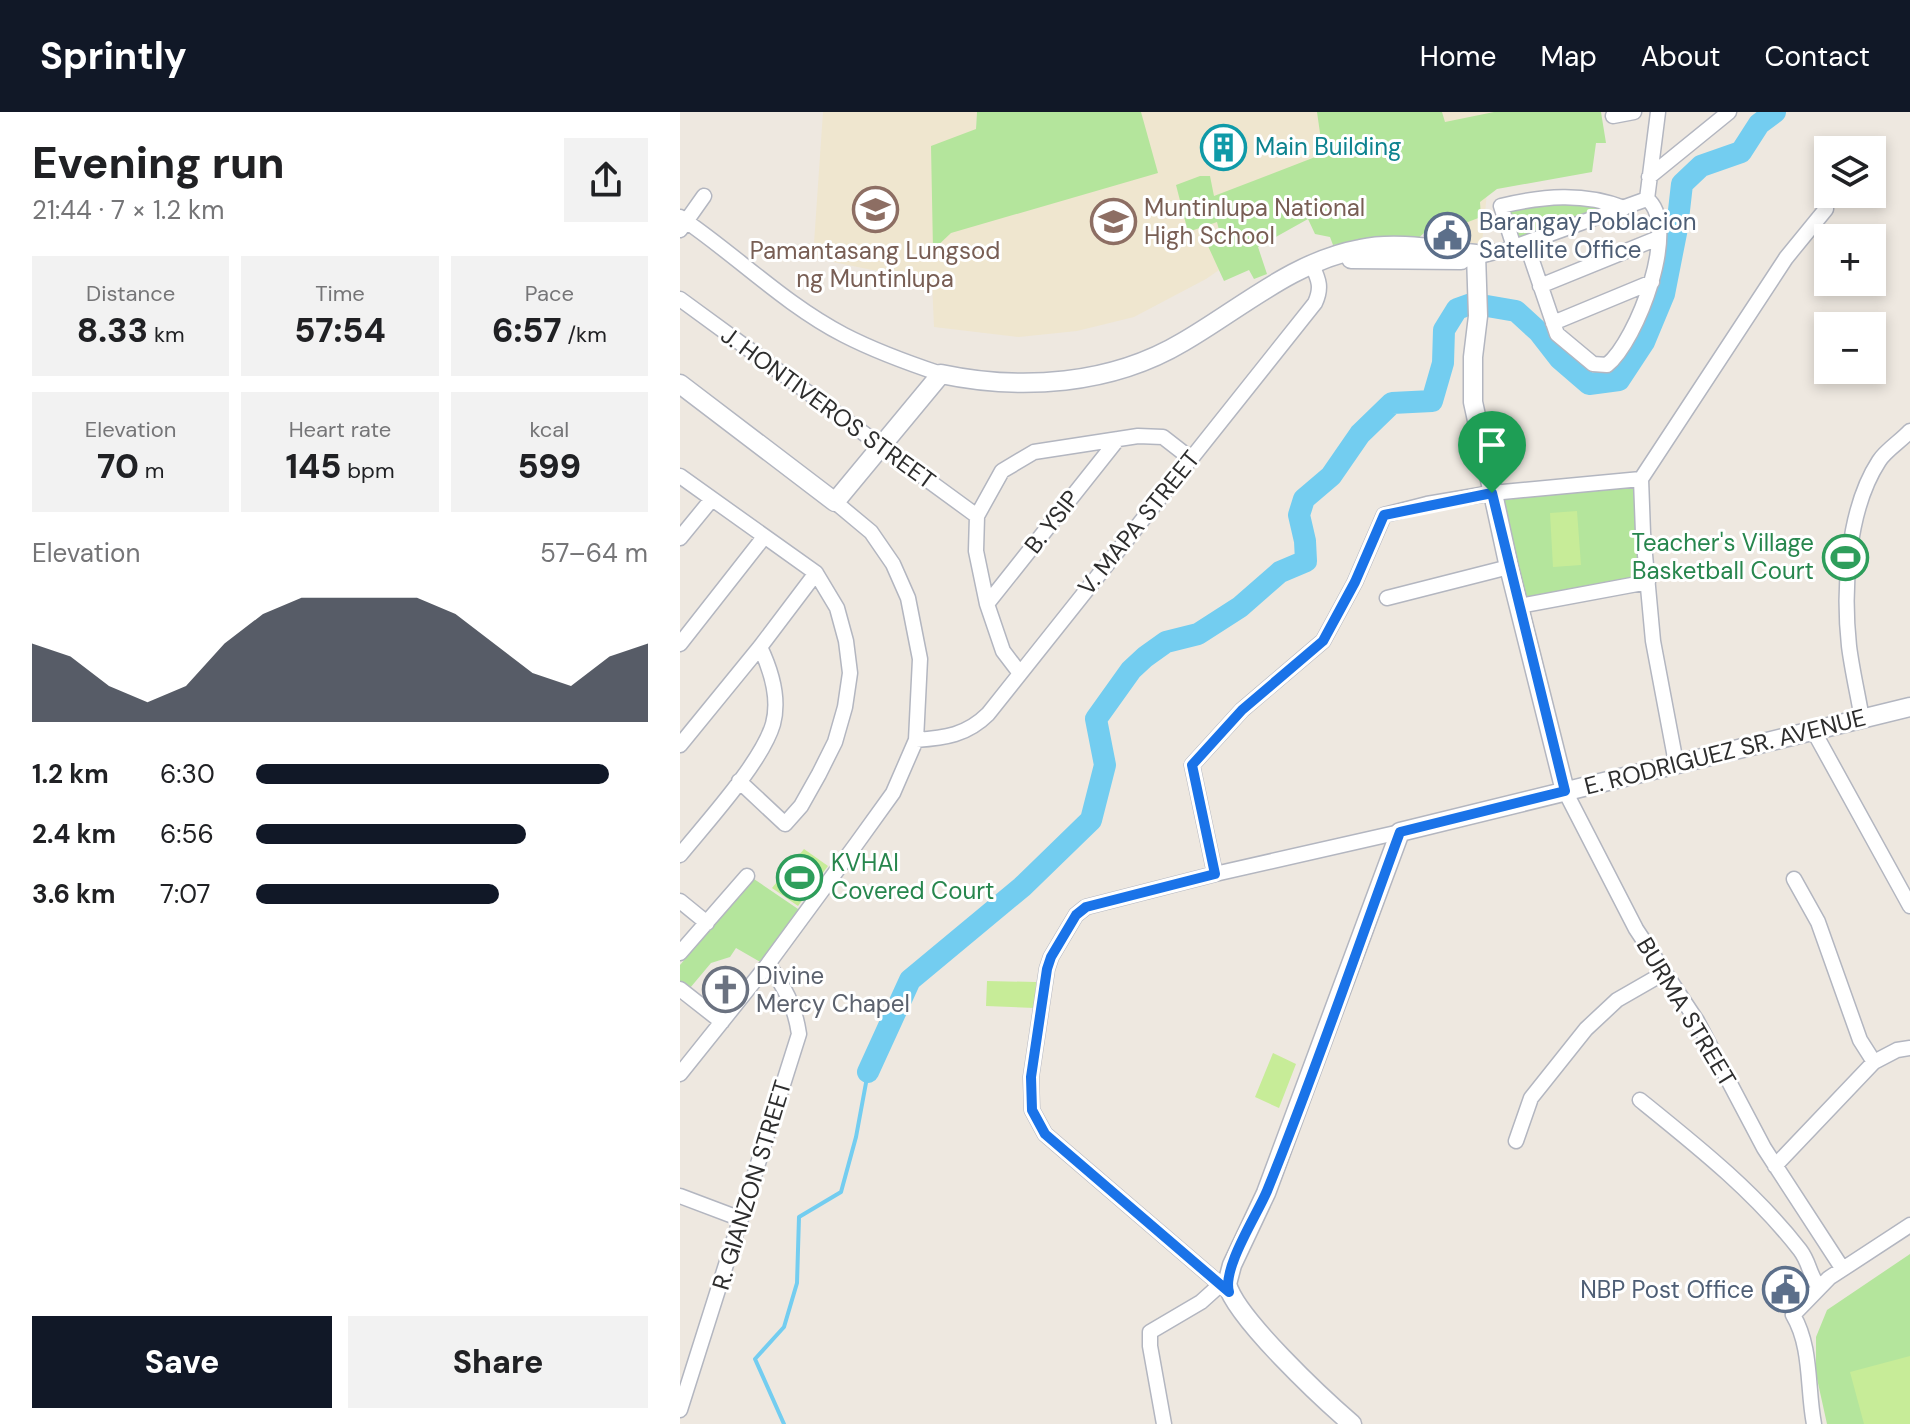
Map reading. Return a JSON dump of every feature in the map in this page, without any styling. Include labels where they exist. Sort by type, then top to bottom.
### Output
[{"type":"street","points":[[1613,116],[1634,112]]},
{"type":"street","points":[[1624,208],[1593,198],[1572,196],[1537,198],[1501,206],[1563,341],[1593,364],[1607,365],[1630,336],[1652,282],[1658,211],[1647,199],[1658,112]]},
{"type":"street","points":[[1649,177],[1729,112]]},
{"type":"street","points":[[704,196],[682,223],[843,334],[906,363],[941,374],[1007,384],[1044,383],[1103,373],[1147,360],[1183,343],[1229,312],[1312,265],[1352,250],[1375,247],[1452,249],[1476,256],[1520,245],[1647,199]]},
{"type":"street","points":[[1676,763],[1653,641],[1641,479],[1786,258],[1826,209]]},
{"type":"street","points":[[1540,286],[1658,238]]},
{"type":"street","points":[[1476,256],[1478,316],[1473,357],[1473,402],[1509,567],[1565,791]]},
{"type":"street","name":"V. MAPA STREET","points":[[916,740],[944,738],[976,725],[1315,303],[1320,282],[1312,265]]},
{"type":"street","points":[[1553,323],[1652,282]]},
{"type":"street","name":"J. HONTIVEROS STREET","points":[[680,299],[977,516]]},
{"type":"street","points":[[835,502],[941,374]]},
{"type":"street","points":[[680,384],[871,532],[893,564],[908,598],[920,659],[916,740],[893,793],[768,964],[680,1074]]},
{"type":"street","points":[[1862,719],[1849,645],[1847,570],[1857,513],[1866,489],[1880,459],[1910,431]]},
{"type":"street","points":[[1019,672],[1003,651],[987,604],[976,551],[977,516],[1002,471],[1034,452],[1138,436],[1163,437],[1190,458]]},
{"type":"street","name":"B. YSIP","points":[[987,604],[1118,439]]},
{"type":"street","points":[[680,476],[816,573],[837,608],[846,641],[850,673],[845,707],[835,742],[801,806],[785,824],[739,781]]},
{"type":"street","points":[[1215,874],[1195,789],[1192,770],[1195,761],[1242,710],[1323,641],[1355,582],[1384,515],[1492,493],[1641,479]]},
{"type":"street","points":[[680,538],[712,499]]},
{"type":"street","points":[[680,644],[764,537]]},
{"type":"street","points":[[1387,598],[1509,567]]},
{"type":"street","points":[[680,745],[816,573]]},
{"type":"street","points":[[1519,606],[1648,582]]},
{"type":"street","points":[[680,855],[739,781],[768,737],[775,712],[769,665],[760,647]]},
{"type":"street","name":"E. RODRIGUEZ SR. AVENUE","points":[[1400,832],[1910,707]]},
{"type":"street","points":[[1813,730],[1910,906]]},
{"type":"street","name":"BURMA STREET","points":[[1565,791],[1636,929],[1697,1021],[1775,1166],[1842,1268]]},
{"type":"street","points":[[1352,1424],[1276,1350],[1225,1288],[1045,1134],[1032,1110],[1031,1077],[1047,969],[1076,915],[1086,907],[1400,832]]},
{"type":"street","points":[[1164,1424],[1150,1332],[1227,1284],[1232,1265],[1266,1193],[1400,832]]},
{"type":"street","points":[[680,953],[747,876]]},
{"type":"street","points":[[1794,879],[1818,922],[1860,1040],[1874,1062]]},
{"type":"street","points":[[680,901],[707,923]]},
{"type":"street","name":"R. GIANZON STREET","points":[[680,1410],[799,1034],[789,994],[768,964]]},
{"type":"street","points":[[1516,1141],[1531,1098],[1586,1029],[1617,1000],[1664,973]]},
{"type":"street","points":[[680,989],[722,1022]]},
{"type":"street","points":[[1775,1166],[1874,1062],[1897,1050],[1910,1048]]},
{"type":"street","points":[[1640,1100],[1702,1150],[1768,1213],[1807,1260],[1810,1276],[1819,1287]]},
{"type":"street","points":[[680,1196],[741,1219]]},
{"type":"street","points":[[1814,1424],[1807,1382],[1806,1349],[1793,1315],[1842,1268],[1910,1225]]},
{"type":"shaded area","name":"Muntinlupa National High School","points":[[823,112],[977,112],[976,128],[1035,112],[1596,112],[1488,182],[1482,243],[1466,244],[1454,187],[1317,208],[1267,237],[1206,279],[1134,317],[1077,331],[1019,337],[934,327],[932,282],[813,258]]},
{"type":"green space","points":[[977,112],[1141,112],[1158,173],[951,233],[933,250],[931,146],[976,129]]},
{"type":"green space","points":[[1317,112],[1442,112],[1445,122],[1494,112],[1601,112],[1606,143],[1596,143],[1592,172],[1497,189],[1480,202],[1481,217],[1460,225],[1433,225],[1414,242],[1363,240],[1333,245],[1330,237],[1315,234],[1308,219],[1258,247],[1267,274],[1254,279],[1249,270],[1224,281],[1208,246],[1221,238],[1217,222],[1188,232],[1176,185],[1200,176],[1210,176],[1214,196],[1323,154]]},
{"type":"green space","points":[[1552,204],[1605,209],[1519,239],[1510,210]]},
{"type":"green space","points":[[1634,484],[1640,579],[1521,598],[1497,501]]},
{"type":"green space","points":[[1577,511],[1581,565],[1553,567],[1550,513]]},
{"type":"green space","name":"KVHAI Covered Court","points":[[804,849],[828,866],[798,906],[772,888]]},
{"type":"green space","points":[[754,879],[801,911],[762,963],[736,948],[730,957],[711,963],[690,988],[680,981],[680,965]]},
{"type":"green space","points":[[987,981],[1036,982],[1035,1008],[986,1006]]},
{"type":"green space","points":[[1273,1053],[1296,1064],[1279,1108],[1255,1097]]},
{"type":"green space","points":[[1910,1254],[1910,1424],[1827,1424],[1816,1374],[1816,1337],[1827,1310]]},
{"type":"green space","points":[[1910,1356],[1910,1424],[1864,1424],[1850,1372]]},
{"type":"waterway","points":[[1487,306],[1516,311],[1539,332],[1560,359],[1589,384],[1619,380],[1644,342],[1664,294],[1682,184],[1701,166],[1741,152],[1759,124],[1775,112]]},
{"type":"waterway","points":[[868,1072],[910,980],[1022,887],[1091,820],[1105,765],[1096,719],[1131,670],[1166,642],[1198,634],[1240,607],[1280,572],[1306,561],[1299,515],[1304,499],[1331,476],[1360,434],[1392,403],[1432,401],[1443,363],[1444,330],[1457,309],[1471,304]]},
{"type":"waterway","points":[[784,1424],[755,1359],[784,1327],[797,1283],[799,1217],[841,1192],[856,1137],[868,1072]]},
{"type":"place","name":"Main Building","points":[[1224,147]]},
{"type":"place","name":"Pamantasang Lungsod ng Muntinlupa","points":[[875,209]]},
{"type":"place","name":"Muntinlupa National High School","points":[[1113,222]]},
{"type":"place","name":"Barangay Poblacion Satellite Office","points":[[1448,236]]},
{"type":"place","name":"Teacher's Village Basketball Court","points":[[1845,557]]},
{"type":"place","name":"KVHAI Covered Court","points":[[800,877]]},
{"type":"place","name":"Divine Mercy Chapel","points":[[725,990]]},
{"type":"place","name":"NBP Post Office","points":[[1785,1290]]},
{"type":"route","points":[[1492,493],[1565,791],[1400,832],[1266,1193],[1232,1265],[1227,1284],[1229,1292],[1045,1134],[1032,1110],[1031,1077],[1047,969],[1080,910],[1215,874],[1192,765],[1242,710],[1318,648],[1355,582],[1384,515],[1492,493]]}]
